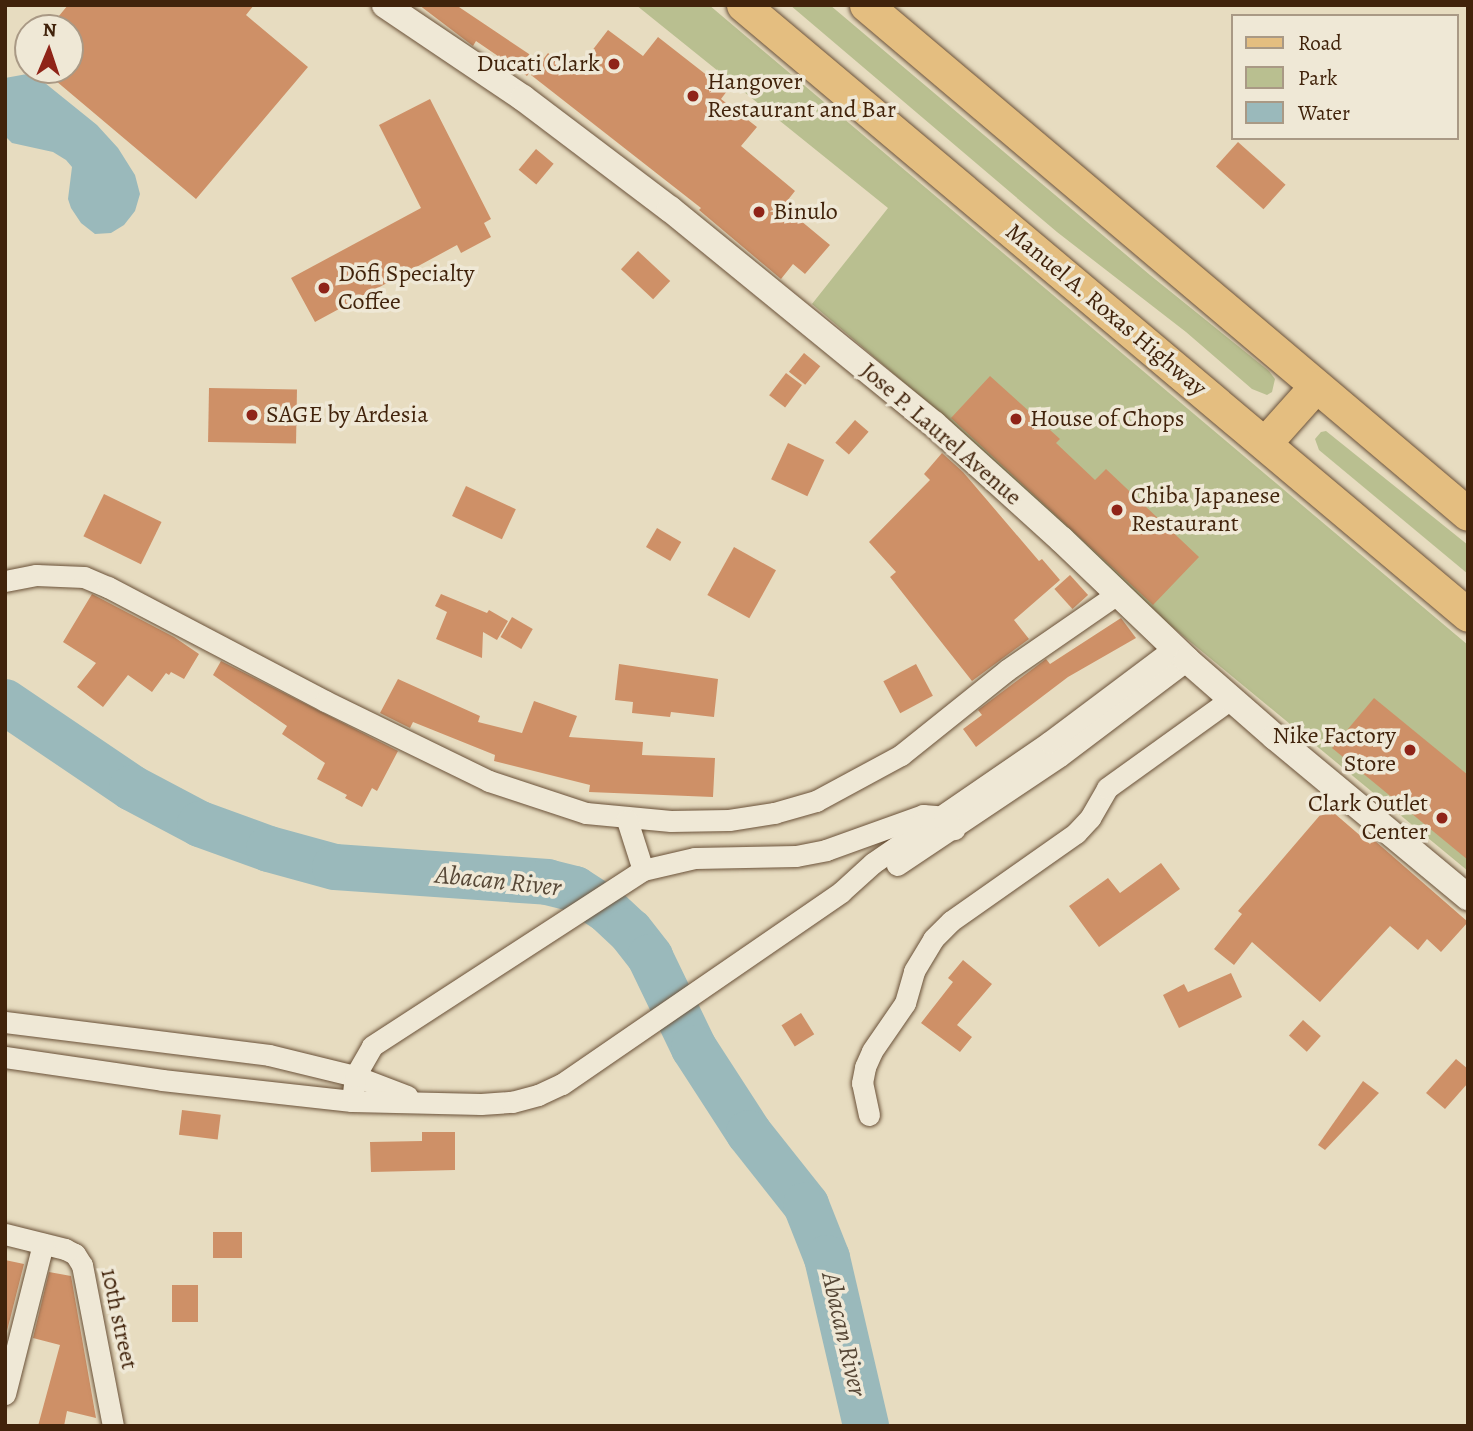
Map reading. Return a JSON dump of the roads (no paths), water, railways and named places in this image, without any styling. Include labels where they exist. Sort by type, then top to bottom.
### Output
[{"type":"main road","name":"Manuel A. Roxas Highway","points":[[743,5],[1468,615]]},
{"type":"main road","points":[[866,5],[1315,387],[1468,513]]},
{"type":"main road","points":[[1265,443],[1315,387]]},
{"type":"street","name":"Jose P. Laurel Avenue","points":[[386,5],[523,98],[670,209],[934,424],[1231,699],[1468,897]]},
{"type":"street","points":[[5,581],[62,574],[96,582],[325,701],[489,781],[586,813],[627,820],[729,820],[774,813],[816,800],[901,755],[1007,670],[1117,594]]},
{"type":"street","points":[[5,1057],[162,1080],[352,1101],[481,1104],[512,1102],[538,1095],[562,1084],[747,954],[841,892],[873,863],[921,841],[949,823],[1181,654]]},
{"type":"street","points":[[869,1115],[862,1083],[864,1067],[905,1003],[914,971],[933,939],[951,921],[1076,833],[1090,818],[1107,788],[1231,699]]},
{"type":"street","points":[[352,1101],[355,1076],[364,1057],[383,1038],[643,870],[695,858],[796,856],[826,850],[917,816],[930,814],[949,823]]},
{"type":"street","points":[[627,820],[643,870]]},
{"type":"street","points":[[5,1022],[223,1048],[355,1076],[418,1101]]},
{"type":"street","name":"10th street","points":[[5,1234],[65,1249],[75,1254],[82,1265],[113,1426]]},
{"type":"street","points":[[5,1394],[43,1244]]},
{"type":"water","points":[[14,76],[14,84],[46,84],[97,125],[118,148],[135,175],[140,194],[135,211],[124,225],[111,233],[95,234],[81,223],[71,208],[68,199],[72,167],[66,160],[53,152],[12,143],[5,136],[5,78]]},
{"type":"waterway","name":"Abacan River","points":[[5,702],[132,788],[200,824],[269,849],[335,867],[547,882],[575,889],[606,909],[630,931],[650,957],[694,1048],[749,1133],[806,1205],[827,1258],[866,1426]]},
{"type":"place","name":"Ducati Clark","points":[[614,64]]},
{"type":"place","name":"Hangover Restaurant and Bar","points":[[693,96]]},
{"type":"place","name":"Binulo","points":[[759,212]]},
{"type":"place","name":"Dōfi Specialty Coffee","points":[[324,288]]},
{"type":"place","name":"SAGE by Ardesia","points":[[252,415]]},
{"type":"place","name":"House of Chops","points":[[1016,419]]},
{"type":"place","name":"Chiba Japanese Restaurant","points":[[1117,510]]},
{"type":"place","name":"Nike Factory Store","points":[[1410,750]]},
{"type":"place","name":"Clark Outlet Center","points":[[1442,818]]}]
